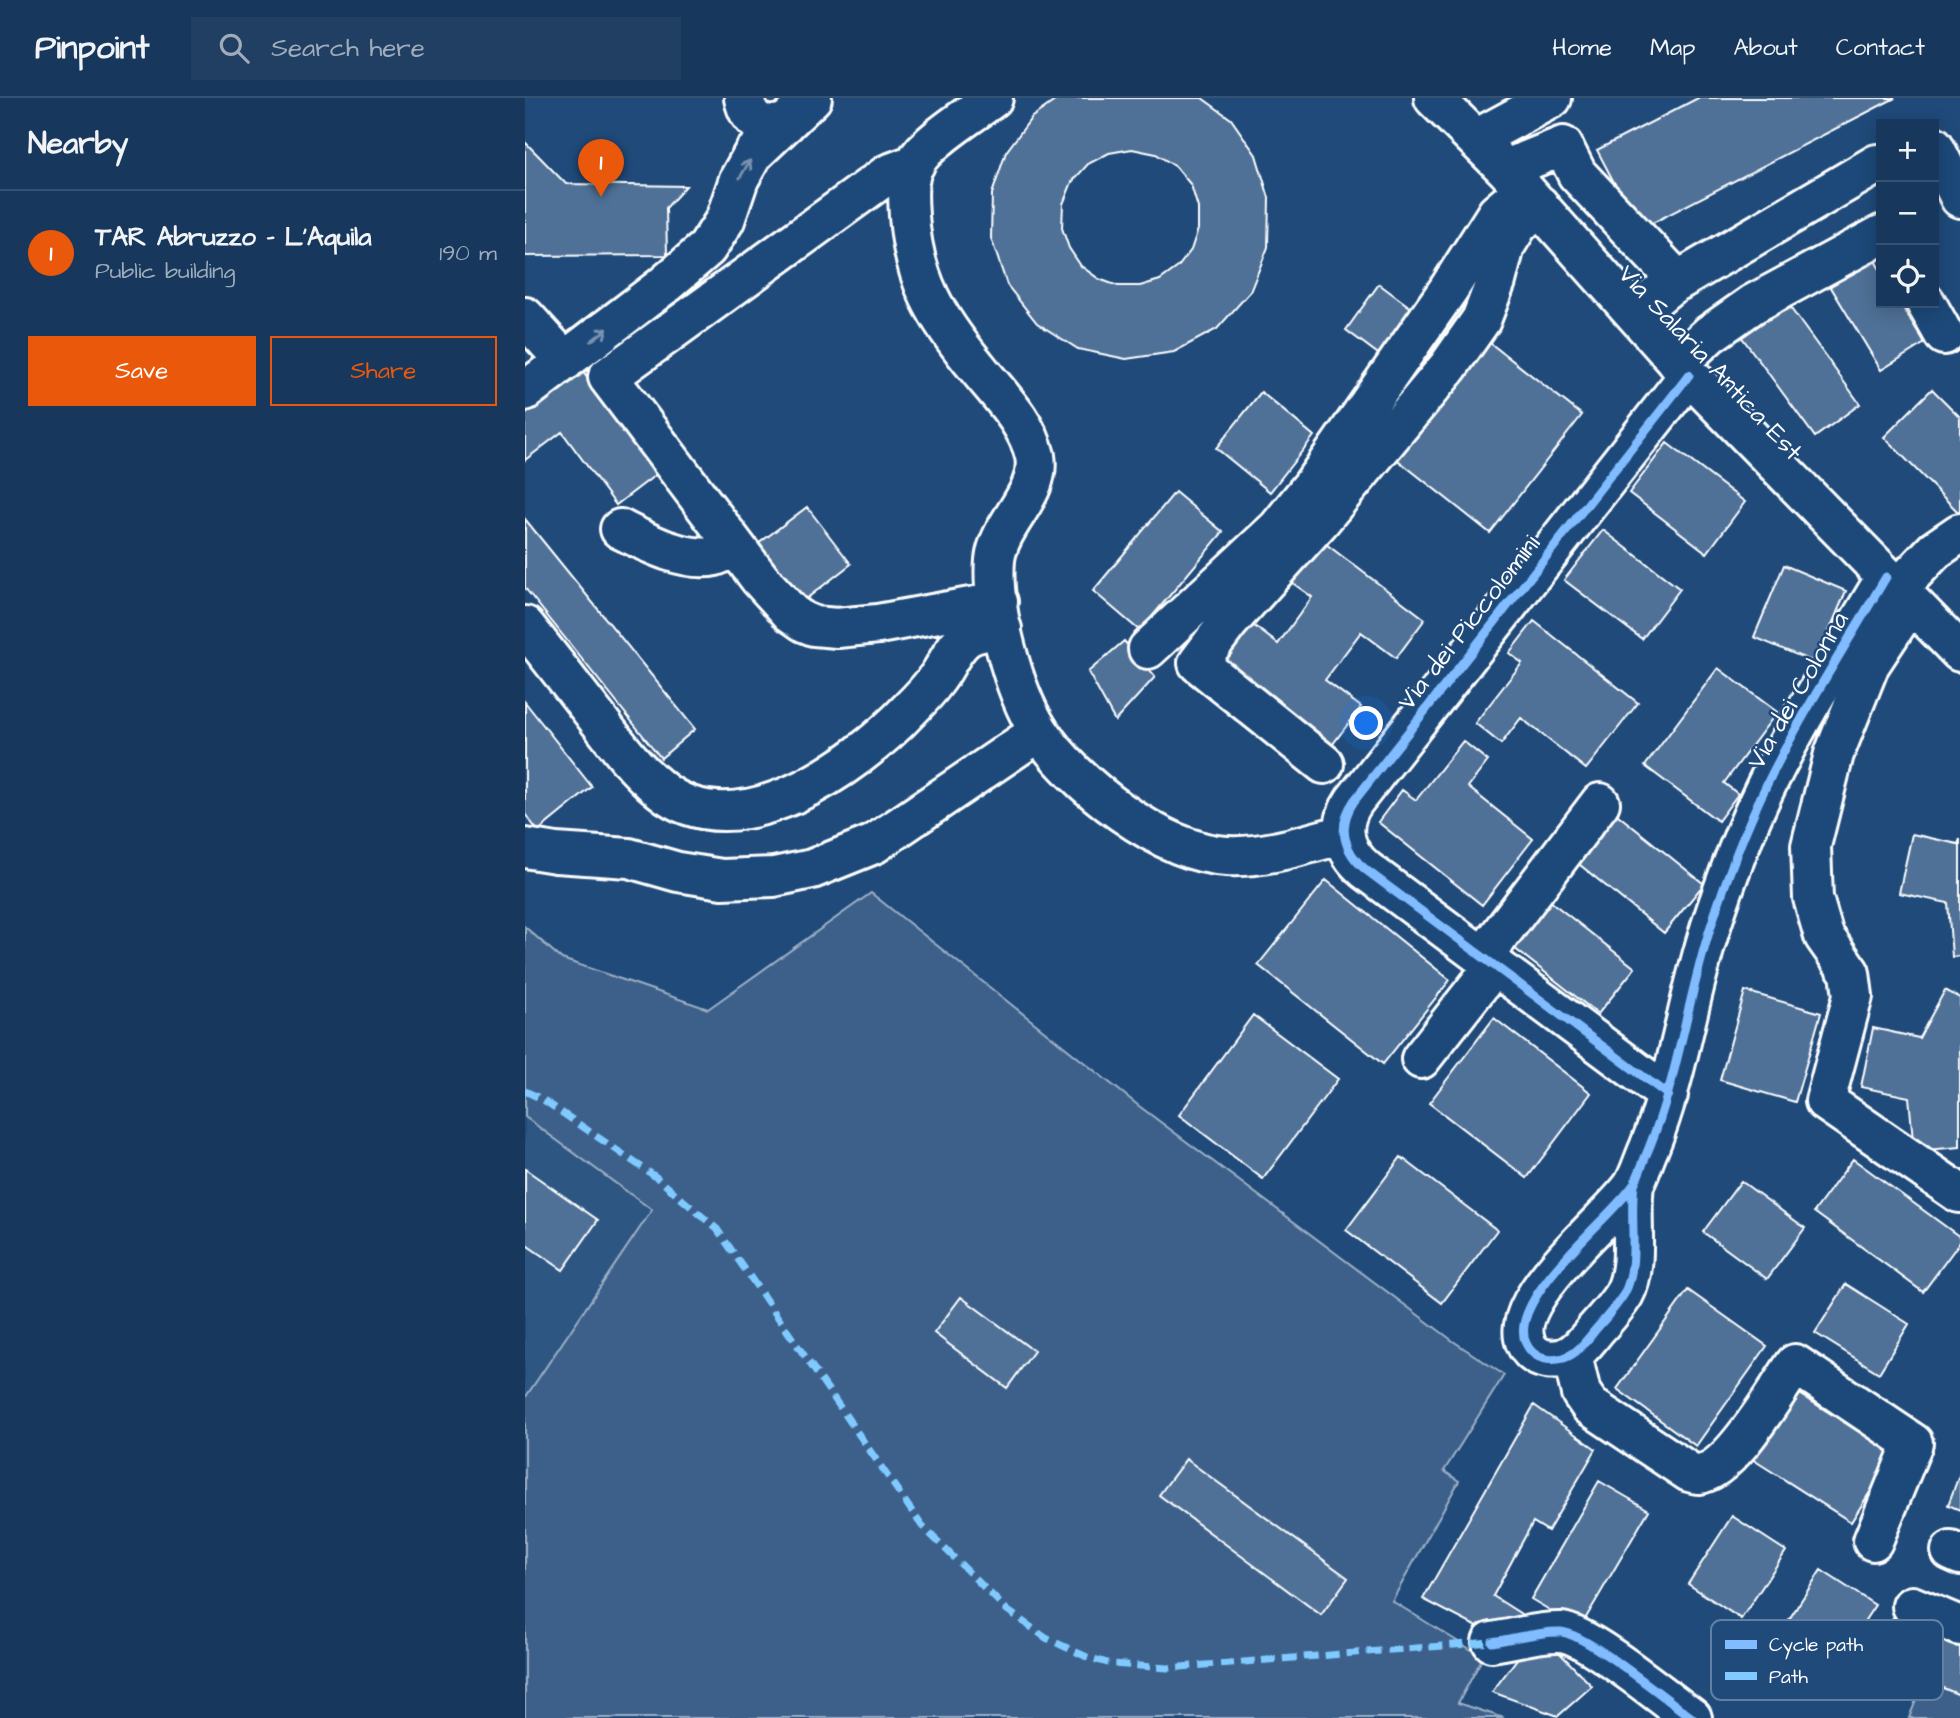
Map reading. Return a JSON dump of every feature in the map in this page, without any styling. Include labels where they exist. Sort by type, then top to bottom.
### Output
[{"type":"street","points":[[744,98],[746,108],[759,123],[771,127],[799,111]]},
{"type":"street","points":[[993,98],[927,148],[915,164],[907,188],[916,267],[933,308],[1024,428],[1032,444],[1034,477],[1001,537],[995,559],[1000,615],[1019,691],[1039,732],[1088,785],[1144,828],[1188,849],[1227,856],[1258,854],[1344,834],[1348,850],[1358,863],[1668,1095]]},
{"type":"street","name":"Via Salaria Antica Est","points":[[1434,98],[1523,188],[1683,369],[1960,652]]},
{"type":"street","points":[[1476,139],[1552,98]]},
{"type":"street","points":[[525,391],[663,286],[707,248],[725,220],[739,179],[753,155],[799,111]]},
{"type":"street","points":[[1148,649],[1278,528],[1303,498],[1440,301],[1497,213],[1563,146],[1577,174],[1678,281]]},
{"type":"street","points":[[1939,156],[1960,198]]},
{"type":"street","points":[[915,164],[888,173],[608,377],[759,579],[791,613],[814,626],[837,628],[1000,615]]},
{"type":"street","points":[[1635,314],[1678,281],[1876,165]]},
{"type":"street","points":[[1324,764],[1198,663],[1228,623],[1320,521],[1448,367],[1481,320],[1496,281],[1505,246],[1518,225],[1523,188]]},
{"type":"street","name":"Via dei Piccolomini","points":[[1344,834],[1345,816],[1354,801],[1710,334],[1753,304],[1876,238]]},
{"type":"street","points":[[525,317],[565,361]]},
{"type":"street","points":[[620,529],[658,548],[697,557],[715,556],[735,546]]},
{"type":"street","points":[[1959,1193],[1825,1101],[1853,996],[1853,983],[1850,973],[1824,936],[1813,898],[1811,846],[1834,754],[1898,589],[1935,550],[1960,533]]},
{"type":"street","name":"Via dei Colonna","points":[[1633,1185],[1574,1248],[1534,1298],[1526,1314],[1525,1340],[1529,1350],[1538,1357],[1548,1360],[1572,1355],[1615,1307],[1629,1282],[1633,1267],[1633,1185],[1668,1095],[1691,994],[1710,929],[1751,818],[1787,747],[1898,589]]},
{"type":"street","points":[[525,625],[627,757],[661,791],[691,806],[725,812],[759,808],[801,791],[838,770],[899,720],[935,682],[967,637],[1000,615]]},
{"type":"street","points":[[525,848],[629,858],[678,872],[722,879],[774,877],[812,869],[874,844],[1039,732]]},
{"type":"street","points":[[1420,1059],[1599,803]]},
{"type":"street","points":[[1572,1355],[1581,1393],[1590,1406],[1689,1472],[1700,1474],[1721,1462],[1743,1441],[1795,1364],[1913,1443],[1873,1541]]},
{"type":"street","points":[[1912,1606],[1960,1626]]},
{"type":"street","points":[[1492,1642],[1547,1633],[1569,1633],[1591,1645],[1692,1718]]},
{"type":"shaded area","points":[[871,893],[1139,1106],[1453,1341],[1504,1375],[1444,1471],[1459,1481],[1392,1601],[1483,1657],[1458,1703],[1504,1718],[525,1718],[525,1398],[652,1210],[525,1117],[525,927],[562,959],[708,1009]]},
{"type":"shaded area","points":[[525,1117],[652,1210],[525,1398]]},
{"type":"shaded area","points":[[1943,1688],[1960,1695],[1960,1718],[1909,1718],[1916,1700],[1943,1700]]},
{"type":"building","points":[[1059,98],[1202,98],[1231,119],[1256,155],[1269,198],[1268,247],[1250,292],[1217,329],[1174,352],[1126,359],[1078,349],[1037,323],[1007,285],[991,238],[992,194],[1006,152],[1032,117]],"holes":[[[1132,149],[1156,154],[1176,167],[1191,185],[1198,208],[1198,229],[1191,250],[1178,267],[1160,280],[1140,286],[1118,286],[1099,279],[1081,266],[1069,248],[1062,228],[1063,204],[1072,182],[1088,164],[1109,153]]]},
{"type":"building","points":[[1698,98],[1895,98],[1639,230],[1597,150]]},
{"type":"building","points":[[525,142],[566,184],[686,186],[666,208],[667,255],[525,256]]},
{"type":"building","points":[[1870,252],[1876,262],[1876,308],[1903,308],[1925,343],[1881,370],[1826,279]]},
{"type":"building","points":[[1379,284],[1418,313],[1385,359],[1346,330]]},
{"type":"building","points":[[1784,299],[1860,404],[1815,437],[1738,332]]},
{"type":"building","points":[[1485,339],[1582,415],[1490,533],[1394,457]]},
{"type":"building","points":[[582,371],[658,473],[616,505],[562,432],[525,460],[525,415]]},
{"type":"building","points":[[1932,389],[1960,417],[1960,514],[1884,437]]},
{"type":"building","points":[[1261,392],[1314,436],[1270,492],[1216,448]]},
{"type":"building","points":[[1667,443],[1745,502],[1707,553],[1629,493]]},
{"type":"building","points":[[1175,492],[1223,532],[1140,631],[1093,591]]},
{"type":"building","points":[[807,507],[851,564],[802,602],[758,544]]},
{"type":"building","points":[[525,519],[695,729],[661,758],[525,588]]},
{"type":"building","points":[[1603,530],[1680,589],[1642,639],[1564,580]]},
{"type":"building","points":[[1318,538],[1425,619],[1396,658],[1361,632],[1325,680],[1361,707],[1329,749],[1217,664],[1249,622],[1278,644],[1312,597],[1287,579]]},
{"type":"building","points":[[1784,565],[1846,591],[1816,663],[1754,637]]},
{"type":"building","points":[[1534,621],[1638,703],[1586,769],[1521,718],[1501,744],[1475,723],[1522,663],[1509,653]]},
{"type":"building","points":[[1124,641],[1155,677],[1115,721],[1088,672]]},
{"type":"building","points":[[1718,668],[1777,712],[1724,783],[1738,794],[1718,821],[1645,766]]},
{"type":"building","points":[[525,702],[592,787],[538,831],[525,814]]},
{"type":"building","points":[[1463,741],[1488,761],[1468,787],[1533,839],[1482,905],[1378,822],[1402,790],[1416,800]]},
{"type":"building","points":[[1608,807],[1704,884],[1664,933],[1569,856]]},
{"type":"building","points":[[1912,834],[1958,844],[1960,839],[1960,956],[1952,957],[1948,903],[1899,893]]},
{"type":"building","points":[[1326,880],[1450,980],[1383,1064],[1258,965]]},
{"type":"building","points":[[1545,897],[1635,968],[1598,1014],[1509,944]]},
{"type":"building","points":[[1945,990],[1960,998],[1960,1147],[1914,1151],[1909,1097],[1861,1087],[1873,1028],[1919,1038]]},
{"type":"building","points":[[1745,991],[1821,1013],[1795,1102],[1720,1080]]},
{"type":"building","points":[[1253,1015],[1338,1079],[1263,1179],[1179,1115]]},
{"type":"building","points":[[1494,1018],[1591,1093],[1527,1178],[1429,1103]]},
{"type":"building","points":[[1401,1157],[1497,1230],[1442,1303],[1346,1230]]},
{"type":"building","points":[[1853,1159],[1960,1237],[1960,1242],[1923,1292],[1814,1212]]},
{"type":"building","points":[[525,1169],[598,1220],[563,1270],[525,1244]]},
{"type":"building","points":[[1741,1181],[1805,1228],[1767,1279],[1703,1232]]},
{"type":"building","points":[[1846,1284],[1909,1324],[1879,1373],[1815,1333]]},
{"type":"building","points":[[1688,1290],[1767,1346],[1696,1446],[1617,1389]]},
{"type":"building","points":[[961,1297],[1034,1351],[1007,1388],[934,1333]]},
{"type":"building","points":[[1795,1391],[1894,1454],[1851,1522],[1752,1459]]},
{"type":"building","points":[[1534,1405],[1596,1449],[1548,1531],[1533,1522],[1493,1596],[1537,1624],[1498,1638],[1423,1599]]},
{"type":"building","points":[[1186,1459],[1348,1578],[1321,1615],[1159,1495]]},
{"type":"building","points":[[1960,1473],[1960,1510],[1948,1505]]},
{"type":"building","points":[[1599,1481],[1649,1510],[1580,1628],[1531,1599]]},
{"type":"building","points":[[1732,1516],[1786,1551],[1741,1619],[1688,1584]]},
{"type":"building","points":[[1821,1570],[1875,1605],[1865,1620],[1789,1620]]},
{"type":"building","points":[[1896,1611],[1917,1620],[1892,1620]]},
{"type":"building","points":[[1943,1631],[1960,1638],[1960,1695],[1943,1688]]},
{"type":"building","points":[[1549,1642],[1592,1686],[1558,1716],[1492,1692],[1529,1643]]},
{"type":"marked path","points":[[525,1091],[542,1099],[656,1177],[717,1229],[922,1526],[1007,1610],[1046,1638],[1087,1657],[1111,1664],[1168,1668],[1492,1642]]},
{"type":"cycle path","points":[[1668,1095],[1366,870],[1352,855],[1344,829],[1354,801],[1689,375]]},
{"type":"cycle path","points":[[1634,1185],[1632,1269],[1624,1294],[1574,1353],[1556,1359],[1536,1355],[1524,1335],[1527,1314],[1540,1290],[1559,1265],[1622,1199],[1636,1180],[1668,1094],[1702,956],[1743,837],[1795,731],[1886,577]]},
{"type":"cycle path","points":[[1492,1642],[1553,1632],[1573,1636],[1607,1655],[1692,1718]]},
{"type":"place","name":"TAR Abruzzo - L'Aquila","points":[[601,197]]}]
